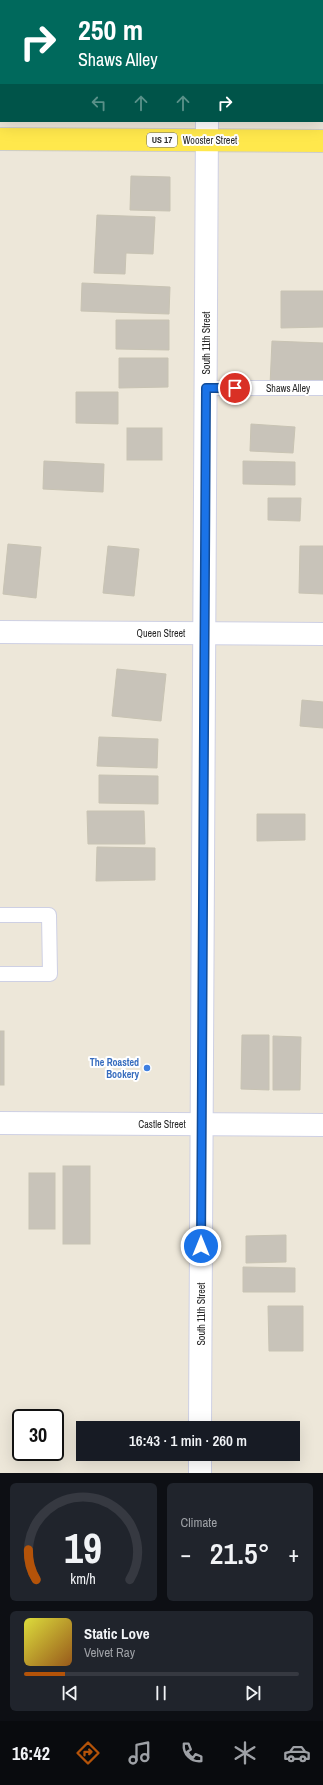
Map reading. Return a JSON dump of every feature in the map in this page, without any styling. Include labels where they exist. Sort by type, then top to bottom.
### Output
[{"type":"main road","name":"Wooster Street","points":[[0,139],[207,130],[323,141]]},
{"type":"street","name":"South 11th Street","points":[[200,1421],[207,130]]},
{"type":"street","name":"Queen Street","points":[[0,632],[323,634]]},
{"type":"street","name":"Castle Street","points":[[0,1123],[323,1125]]},
{"type":"street","points":[[200,1461],[200,1473]]},
{"type":"lane","name":"Shaws Alley","points":[[206,388],[323,388]]},
{"type":"lane","points":[[0,915],[49,915],[50,974],[0,974]]},
{"type":"building","points":[[131,176],[170,177],[170,211],[130,210]]},
{"type":"building","points":[[97,215],[155,217],[153,254],[126,253],[125,274],[94,273]]},
{"type":"building","points":[[82,283],[170,287],[169,314],[81,311]]},
{"type":"building","points":[[281,291],[323,291],[323,327],[281,328]]},
{"type":"building","points":[[116,320],[169,320],[169,350],[116,349]]},
{"type":"building","points":[[272,341],[323,343],[323,387],[270,385]]},
{"type":"building","points":[[119,358],[168,358],[168,387],[119,388]]},
{"type":"building","points":[[76,392],[118,392],[118,424],[76,423]]},
{"type":"building","points":[[251,424],[295,427],[293,453],[250,451]]},
{"type":"building","points":[[127,428],[162,428],[162,460],[127,460]]},
{"type":"building","points":[[44,461],[104,464],[103,492],[43,489]]},
{"type":"building","points":[[243,461],[295,462],[295,485],[243,484]]},
{"type":"building","points":[[268,498],[301,498],[300,521],[268,520]]},
{"type":"building","points":[[8,544],[41,547],[36,598],[3,594]]},
{"type":"building","points":[[108,546],[139,549],[134,596],[103,593]]},
{"type":"building","points":[[300,546],[323,546],[323,594],[299,593]]},
{"type":"building","points":[[117,669],[166,674],[161,721],[112,716]]},
{"type":"building","points":[[302,700],[323,702],[323,728],[300,726]]},
{"type":"building","points":[[99,737],[158,739],[157,768],[97,766]]},
{"type":"building","points":[[99,775],[158,776],[158,804],[99,803]]},
{"type":"building","points":[[87,811],[144,811],[145,844],[88,844]]},
{"type":"building","points":[[257,814],[305,814],[305,840],[257,841]]},
{"type":"building","points":[[97,847],[155,848],[155,880],[96,881]]},
{"type":"building","points":[[0,1031],[4,1031],[4,1085],[0,1085]]},
{"type":"building","points":[[242,1035],[269,1035],[269,1090],[241,1089]]},
{"type":"building","points":[[273,1036],[301,1037],[300,1090],[273,1090]]},
{"type":"building","points":[[63,1166],[90,1166],[90,1244],[63,1244]]},
{"type":"building","points":[[29,1173],[55,1173],[55,1229],[29,1229]]},
{"type":"building","points":[[286,1235],[286,1262],[246,1263],[246,1236]]},
{"type":"building","points":[[243,1267],[295,1268],[295,1292],[243,1292]]},
{"type":"building","points":[[268,1306],[303,1306],[303,1351],[269,1351]]},
{"type":"place","name":"The Roasted Bookery","points":[[147,1068]]},
{"type":"route","points":[[201,1246],[206,388],[235,388]]}]
